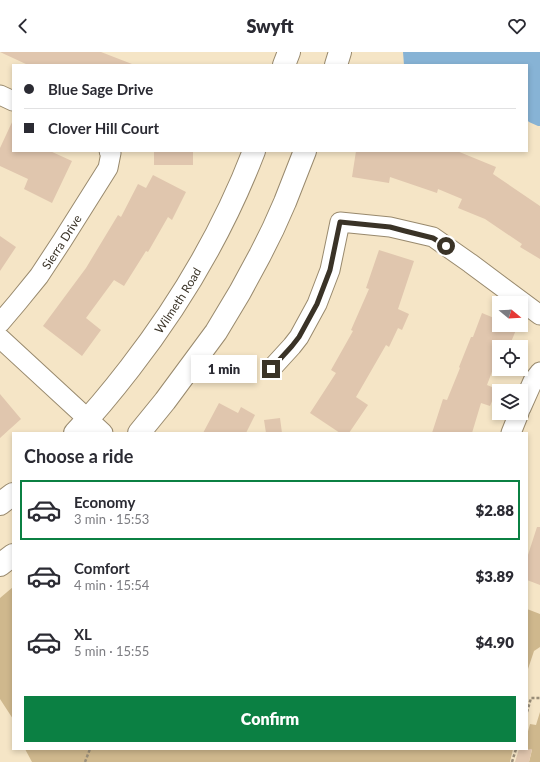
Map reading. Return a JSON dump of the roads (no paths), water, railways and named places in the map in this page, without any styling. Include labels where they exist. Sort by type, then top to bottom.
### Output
[{"type":"main road","points":[[284,64],[289,52]]},
{"type":"main road","points":[[336,64],[340,52]]},
{"type":"main road","name":"Wilmeth Road","points":[[89,428],[113,390],[165,321],[189,284],[229,210],[254,152]]},
{"type":"main road","points":[[139,432],[165,401],[216,332],[240,292],[273,229],[305,152]]},
{"type":"main road","points":[[0,504],[12,495]]},
{"type":"main road","points":[[0,565],[12,556]]},
{"type":"street","points":[[0,95],[12,101]]},
{"type":"street","name":"Sierra Drive","points":[[0,323],[39,276],[62,241],[108,168],[110,152]]},
{"type":"street","points":[[271,369],[299,337],[317,304],[330,270],[340,222],[390,227],[433,238],[470,263],[540,315]]},
{"type":"street","points":[[0,338],[89,428]]},
{"type":"street","points":[[528,391],[532,381],[540,372]]},
{"type":"street","points":[[511,432],[516,420]]},
{"type":"water","points":[[403,52],[540,52],[540,126],[528,121],[528,64],[404,64]]}]
